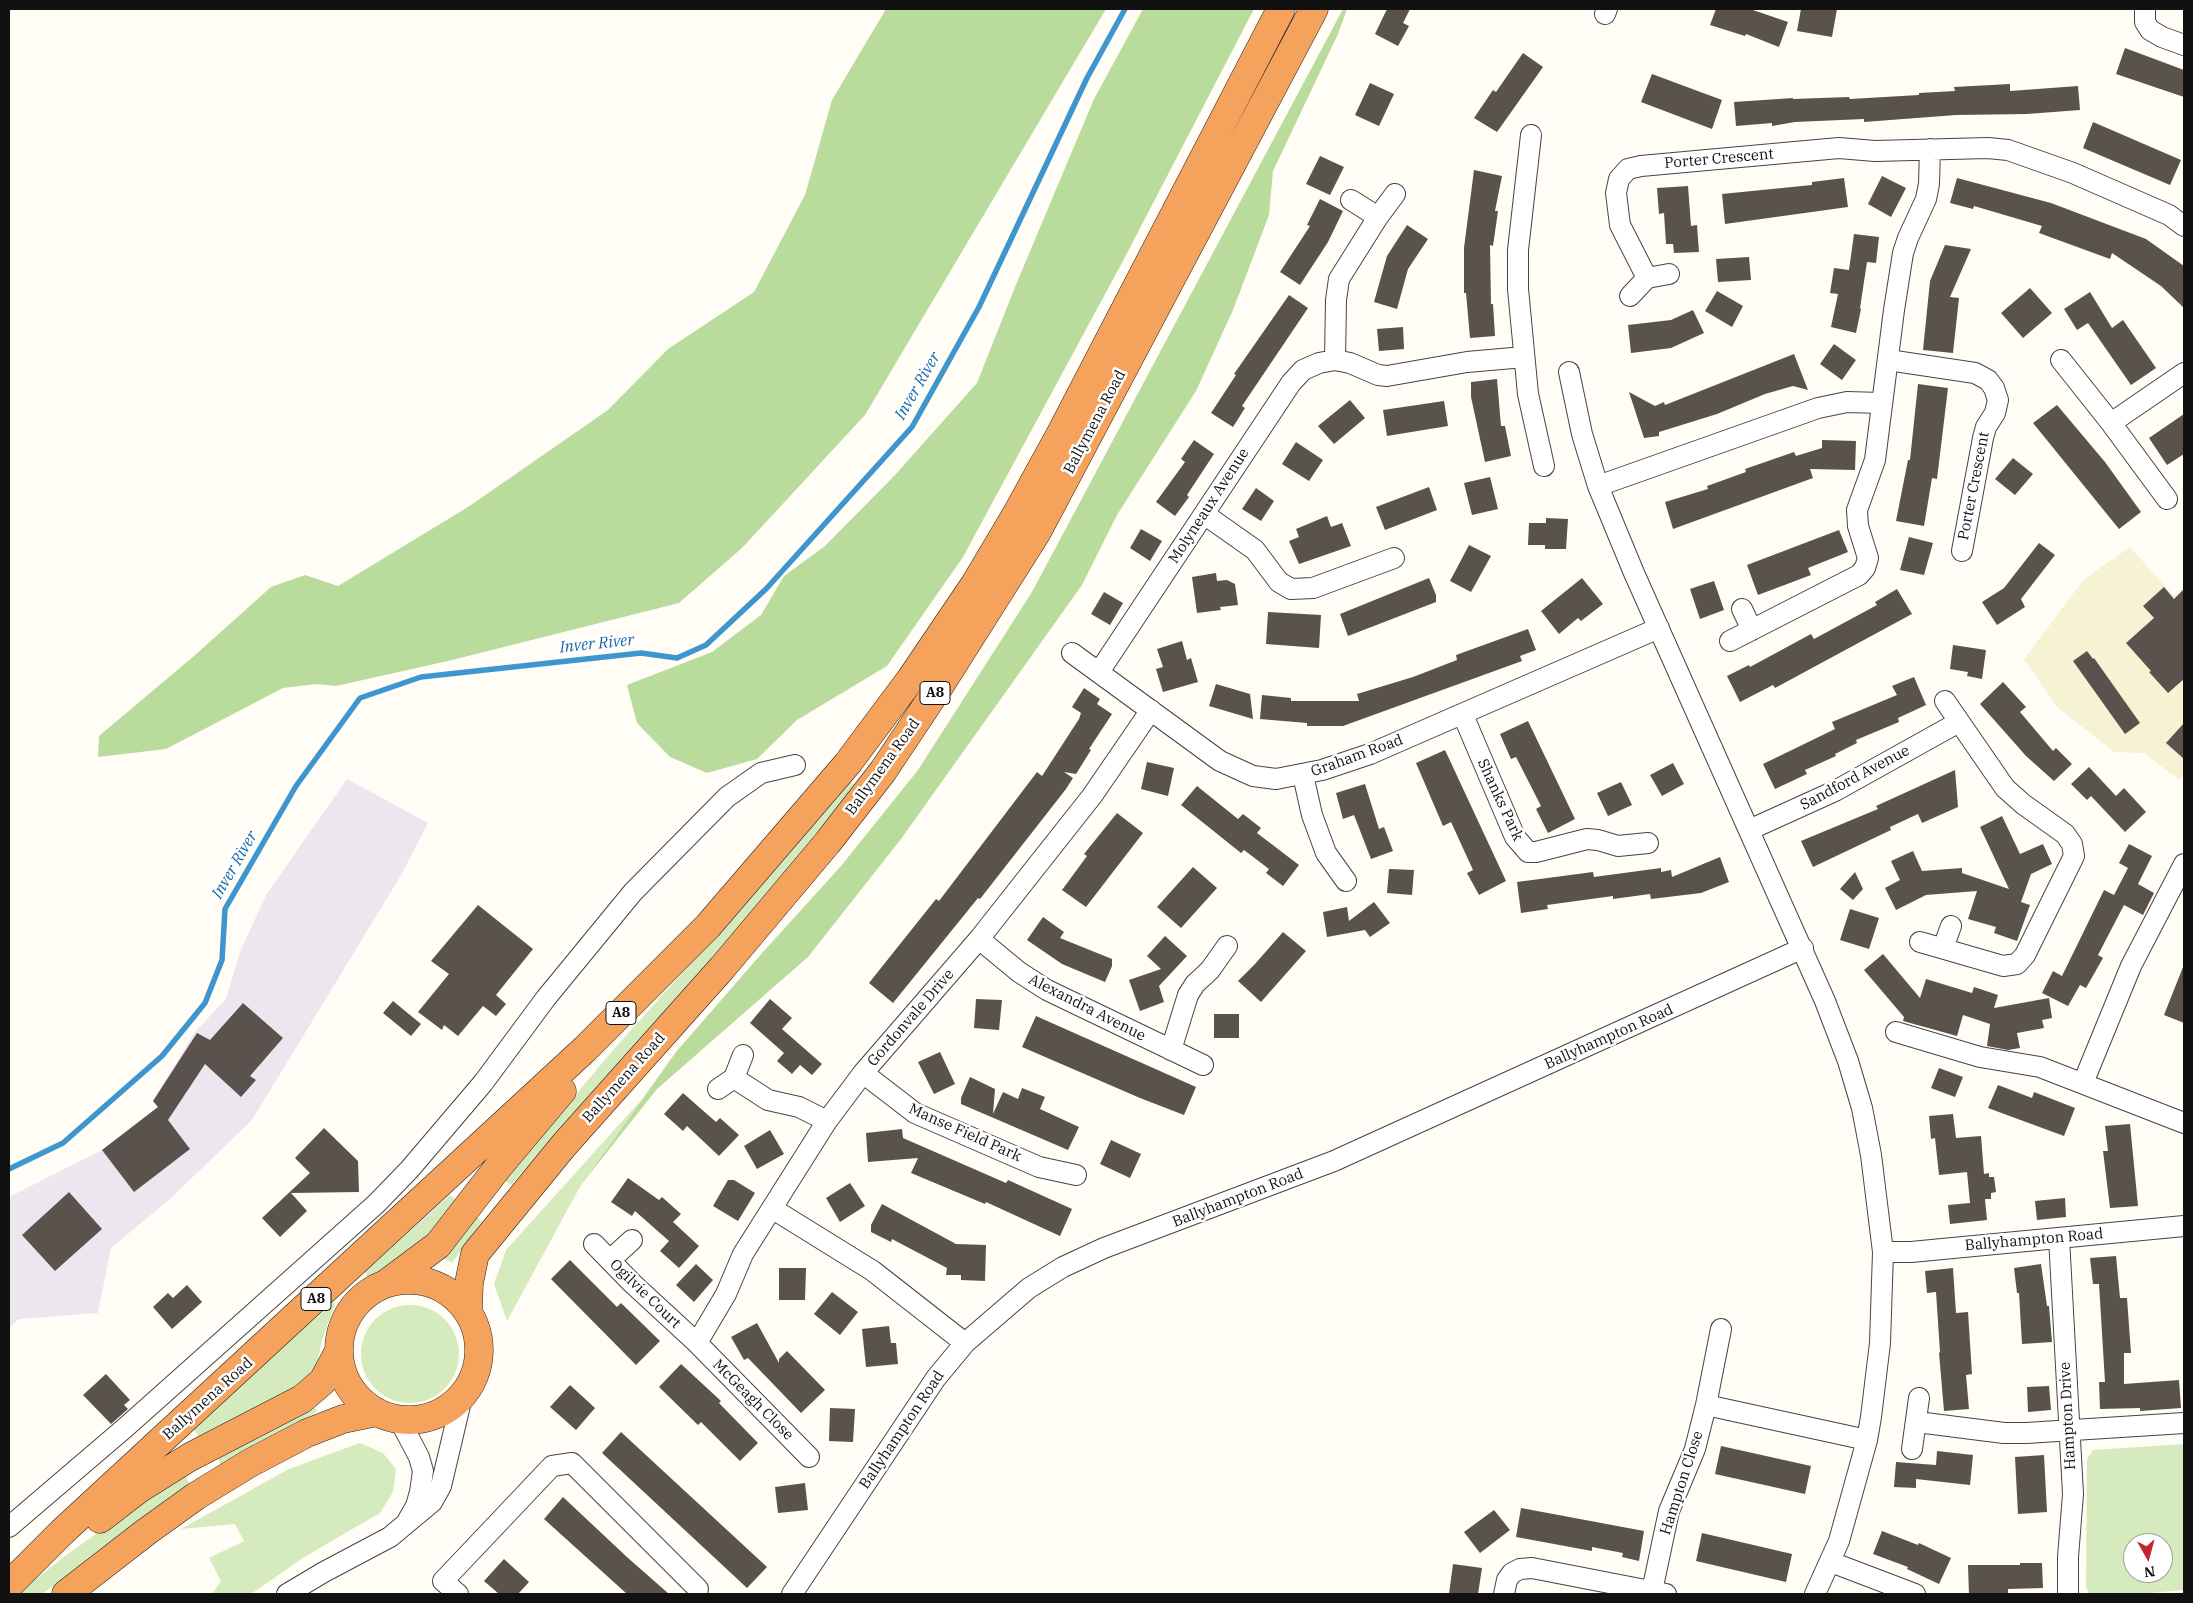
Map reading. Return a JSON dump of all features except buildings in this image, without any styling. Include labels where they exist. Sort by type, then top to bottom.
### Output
[{"type":"highway","name":"Ballymena Road","points":[[9,1585],[62,1532],[585,1049],[708,926],[848,763],[910,680],[975,584],[1016,515],[1061,433],[1281,9]]},
{"type":"highway","name":"Ballymena Road","points":[[468,1310],[469,1283],[475,1254],[564,1145],[722,968],[828,842],[883,771],[939,687],[1037,532],[1314,9]]},
{"type":"highway","name":"A8","points":[[388,1416],[361,1401],[349,1387],[342,1370],[339,1351],[342,1329],[352,1309],[368,1293],[388,1282],[438,1245],[498,1166],[576,1074],[670,972],[708,926]]},
{"type":"highway","name":"A8","points":[[66,1594],[196,1496],[243,1467],[307,1433],[344,1419],[388,1416],[421,1419],[443,1411],[462,1397],[474,1377],[480,1354],[477,1331],[468,1310],[452,1294],[432,1283],[410,1279],[388,1282]]},
{"type":"highway","name":"A8","points":[[9,1592],[139,1489],[190,1457],[302,1399],[323,1381],[339,1351]]},
{"type":"street","points":[[2145,9],[2145,22],[2150,30],[2162,37],[2184,45]]},
{"type":"street","points":[[1531,135],[1519,153],[1518,269],[1524,357],[1531,412],[1544,466]]},
{"type":"street","name":"Porter Crescent","points":[[1647,278],[1620,226],[1616,193],[1619,179],[1628,169],[1641,166],[1839,148],[1875,151],[1988,148],[2008,150],[2073,174],[2169,215],[2184,226]]},
{"type":"street","points":[[1730,641],[1859,575],[1865,568],[1868,558],[1858,526],[1857,510],[1875,460],[1881,404],[1903,253],[1926,199],[1930,184],[1930,149]]},
{"type":"street","points":[[1335,360],[1336,300],[1339,279],[1378,217],[1395,194]]},
{"type":"street","points":[[1351,200],[1378,217]]},
{"type":"street","points":[[1630,296],[1647,278],[1669,274]]},
{"type":"street","name":"Molyneaux Avenue","points":[[1099,672],[1297,376],[1311,366],[1335,360],[1350,363],[1382,376],[1467,362],[1524,357]]},
{"type":"street","name":"Porter Crescent","points":[[1888,360],[1975,373],[1988,380],[1994,388],[1998,400],[1995,412],[1986,427],[1983,438],[1962,551]]},
{"type":"street","points":[[2061,360],[2111,423],[2167,499]]},
{"type":"street","points":[[1570,372],[1582,434],[1598,486],[1627,556],[1826,1001],[1848,1061],[1862,1108],[1878,1203],[1883,1252],[1880,1343],[1867,1440],[1839,1541],[1815,1594]]},
{"type":"street","points":[[2111,423],[2184,373]]},
{"type":"street","points":[[1598,486],[1818,408],[1847,402],[1881,404]]},
{"type":"street","points":[[1204,514],[1258,552],[1279,582],[1291,589],[1313,588],[1394,558]]},
{"type":"street","points":[[1742,609],[1752,630]]},
{"type":"street","name":"Graham Road","points":[[1072,653],[1207,753],[1232,768],[1263,778],[1276,779],[1303,775],[1370,754],[1659,628]]},
{"type":"street","points":[[1920,942],[2003,966],[2012,966],[2019,963],[2029,947],[2074,856],[2073,846],[2067,836],[2010,793],[1974,740],[1945,702]]},
{"type":"street","name":"Gordonvale Drive","points":[[697,1343],[726,1294],[743,1254],[827,1121],[863,1073],[979,939],[1095,792],[1151,710]]},
{"type":"street","name":"Shanks Park","points":[[1463,715],[1514,837],[1528,852],[1536,852],[1587,839],[1618,846],[1648,843]]},
{"type":"street","name":"Sandford Avenue","points":[[1750,830],[1836,791],[1959,722]]},
{"type":"street","points":[[9,1527],[126,1427],[376,1204],[409,1170],[483,1083],[546,998],[634,892],[727,797],[761,773],[795,765]]},
{"type":"street","points":[[1303,775],[1312,816],[1326,853],[1346,881]]},
{"type":"street","points":[[2083,1083],[2131,966],[2184,864]]},
{"type":"street","points":[[1943,948],[1951,926]]},
{"type":"street","name":"Alexandra Avenue","points":[[979,939],[1033,982],[1203,1065]]},
{"type":"street","points":[[1171,1050],[1188,995],[1227,946]]},
{"type":"street","name":"Ballyhampton Road","points":[[792,1594],[936,1378],[965,1343],[1029,1288],[1063,1268],[1104,1248],[1334,1162],[1803,948]]},
{"type":"street","points":[[1896,1032],[1980,1057],[2040,1067],[2184,1123]]},
{"type":"street","points":[[743,1056],[726,1084],[768,1100],[799,1107],[827,1121]]},
{"type":"street","name":"Manse Field Park","points":[[863,1073],[915,1113],[1039,1167],[1076,1175]]},
{"type":"street","points":[[376,1204],[395,1208],[408,1214]]},
{"type":"street","points":[[773,1208],[873,1271],[965,1343]]},
{"type":"street","name":"Ballyhampton Road","points":[[1883,1252],[1911,1252],[2184,1226]]},
{"type":"street","name":"Hampton Drive","points":[[2059,1238],[2068,1431],[2073,1494],[2068,1557],[2068,1594]]},
{"type":"street","points":[[610,1260],[632,1240]]},
{"type":"street","name":"Ogilvie Court","points":[[594,1244],[697,1343]]},
{"type":"street","name":"Hampton Close","points":[[1504,1594],[1509,1576],[1516,1571],[1526,1568],[1659,1592],[1669,1511],[1691,1460],[1706,1405],[1721,1328]]},
{"type":"street","name":"McGeagh Close","points":[[697,1343],[809,1457]]},
{"type":"street","points":[[288,1594],[324,1572],[390,1537],[432,1502],[441,1486],[462,1397]]},
{"type":"street","points":[[1912,1449],[1919,1398]]},
{"type":"street","points":[[1706,1405],[1867,1440]]},
{"type":"street","points":[[388,1416],[420,1457],[422,1471],[416,1506],[404,1526]]},
{"type":"street","points":[[1917,1422],[2004,1433],[2068,1431],[2184,1423]]},
{"type":"street","points":[[458,1594],[443,1581],[552,1466],[572,1463],[698,1590]]},
{"type":"street","points":[[1831,1562],[1916,1594]]},
{"type":"shaded area","points":[[2130,547],[2174,596],[2184,587],[2184,775],[2179,780],[2144,753],[2114,752],[2056,706],[2024,659],[2084,579]]},
{"type":"shaded area","points":[[347,779],[428,823],[400,877],[252,1120],[170,1199],[111,1248],[98,1313],[19,1319],[9,1328],[9,1197],[102,1150],[158,1107],[153,1101],[194,1033],[226,999],[240,952],[266,895]]},
{"type":"green space","points":[[886,9],[1106,9],[865,415],[742,548],[679,603],[448,661],[336,686],[317,684],[283,688],[166,749],[98,757],[99,736],[194,656],[271,587],[305,575],[338,586],[468,507],[608,410],[668,349],[754,292],[805,195],[832,100]]},
{"type":"green space","points":[[1143,9],[1254,9],[1124,259],[963,557],[887,666],[797,720],[757,759],[707,773],[670,757],[637,723],[627,685],[712,652],[761,615],[784,576],[825,546],[895,475],[977,383],[1094,99]]},
{"type":"green space","points":[[1343,9],[1347,9],[1338,34],[1273,171],[1269,215],[1233,310],[1196,391],[1117,515],[1082,585],[901,839],[808,957],[657,1089],[581,1185],[676,1052],[841,866],[918,770],[1032,592]]},
{"type":"green space","points":[[848,780],[855,785],[848,795],[739,928],[511,1185],[504,1180],[614,1049],[781,863]]},
{"type":"green space","points":[[643,1098],[581,1185],[507,1321],[494,1284],[506,1250]]},
{"type":"green space","points":[[450,1195],[461,1204],[411,1256],[367,1277],[365,1272]]},
{"type":"green space","points":[[475,1216],[482,1221],[452,1263],[442,1257]]},
{"type":"green space","points":[[336,1301],[322,1340],[316,1369],[302,1384],[200,1439],[190,1424]]},
{"type":"green space","points":[[410,1305],[429,1308],[445,1319],[456,1335],[459,1354],[456,1373],[445,1389],[429,1400],[410,1403],[391,1400],[375,1389],[364,1373],[361,1354],[364,1335],[375,1319],[391,1308]]},
{"type":"green space","points":[[313,1407],[318,1411],[221,1466],[216,1453]]},
{"type":"green space","points":[[360,1443],[383,1453],[396,1469],[393,1492],[380,1513],[306,1556],[251,1594],[212,1594],[221,1581],[209,1558],[244,1541],[235,1524],[181,1529],[289,1469]]},
{"type":"green space","points":[[2184,1444],[2184,1590],[2138,1594],[2089,1594],[2086,1587],[2087,1459],[2093,1450]]},
{"type":"green space","points":[[183,1472],[191,1486],[42,1594],[17,1594],[65,1556]]},
{"type":"waterway","name":"Inver River","points":[[9,1169],[63,1143],[162,1056],[205,1003],[222,960],[225,909],[296,786],[360,698],[421,677],[641,653],[677,658],[706,645],[766,589],[912,427],[979,307],[1087,78],[1125,9]]}]
